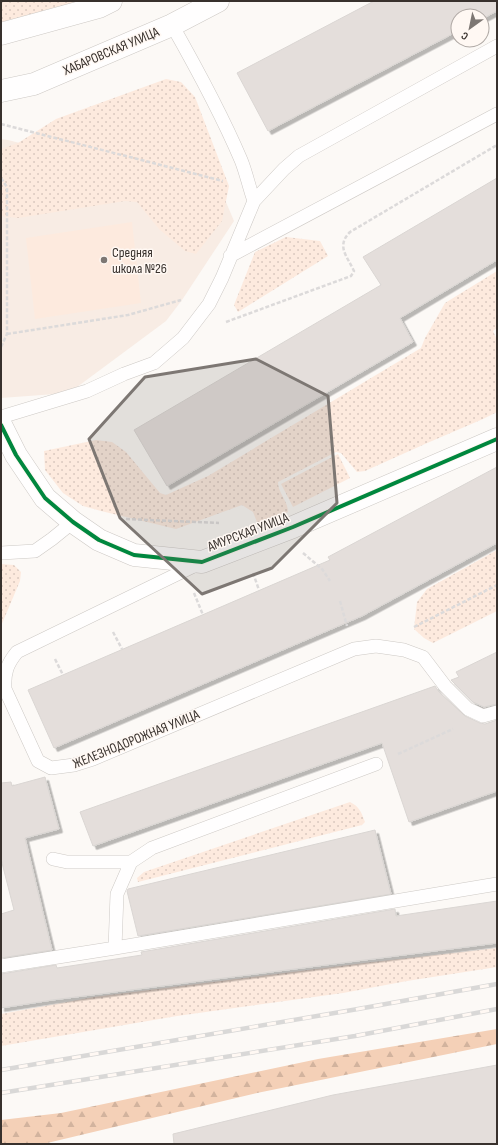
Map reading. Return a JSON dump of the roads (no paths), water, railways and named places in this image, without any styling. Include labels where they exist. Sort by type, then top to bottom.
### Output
[{"type":"street","points":[[1,34],[99,7],[111,1]]},
{"type":"street","name":"ХАБАРОВСКАЯ УЛИЦА","points":[[1,91],[34,84],[172,25],[218,1]]},
{"type":"street","name":"АМУРСКАЯ УЛИЦА","points":[[1,425],[16,456],[45,498],[73,522],[99,540],[134,555],[202,562],[293,527],[497,439]]},
{"type":"lane","points":[[172,25],[194,64],[229,134],[242,162],[254,201]]},
{"type":"lane","points":[[1,417],[87,391],[124,374],[154,363],[183,338],[210,304],[254,201],[284,168],[299,156],[497,46]]},
{"type":"lane","points":[[230,256],[497,114]]},
{"type":"lane","points":[[1,553],[35,551],[73,522]]},
{"type":"lane","name":"ЖЕЛЕЗНОДОРОЖНАЯ УЛИЦА","points":[[202,562],[17,652],[10,660],[5,679],[6,689],[38,761],[51,768],[74,765],[93,759],[354,649],[376,646],[404,650],[424,657],[445,686],[468,709],[483,716],[497,712]]},
{"type":"lane","points":[[53,859],[67,862],[131,862],[152,848],[376,764]]},
{"type":"lane","points":[[115,948],[118,894],[131,862]]},
{"type":"lane","points":[[1,966],[497,884]]},
{"type":"railway","points":[[1,1070],[497,984]]},
{"type":"railway","points":[[1,1093],[355,1036],[497,1009]]},
{"type":"place","name":"Средняя школа №26","points":[[104,260]]}]
